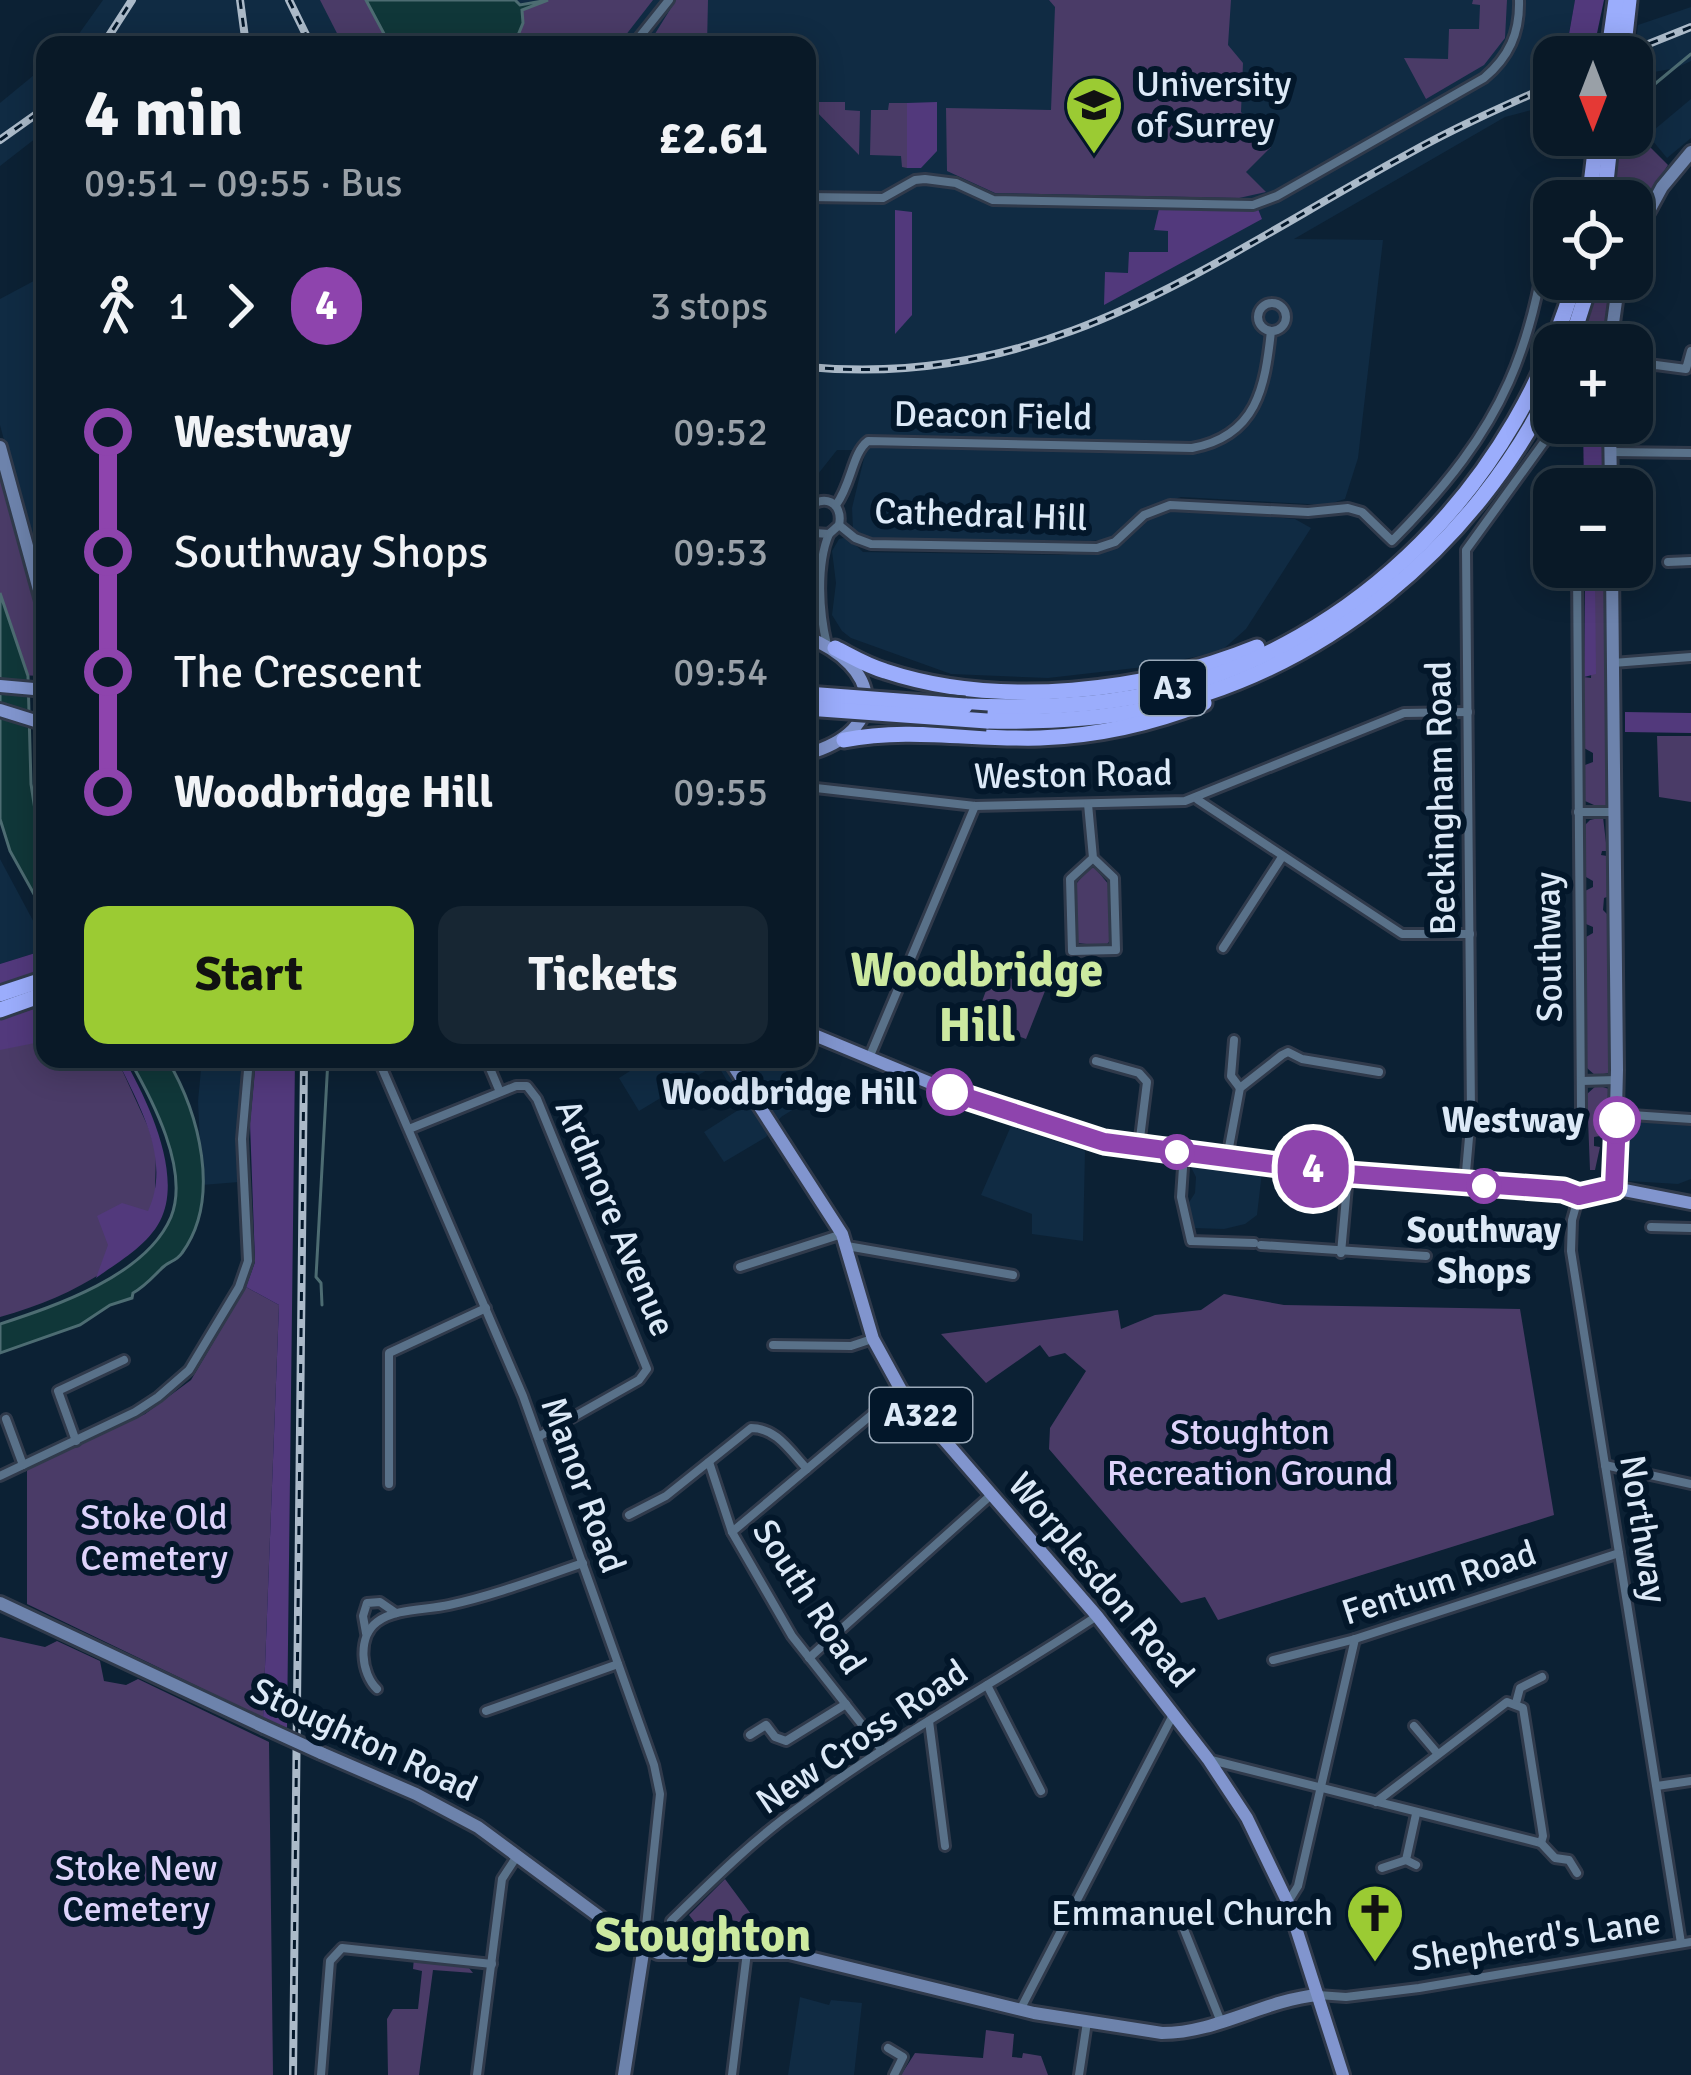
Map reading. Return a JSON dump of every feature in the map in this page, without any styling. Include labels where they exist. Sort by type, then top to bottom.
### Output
[{"type":"highway","points":[[1617,36],[1618,2]]},
{"type":"highway","name":"A3","points":[[816,695],[965,706],[1073,705],[1169,689],[1259,657],[1360,597],[1426,539],[1492,458],[1542,371],[1567,300]]},
{"type":"highway","name":"A3","points":[[816,709],[987,721],[1059,720],[1145,710],[1264,670],[1376,603],[1441,545],[1504,467],[1533,418]]},
{"type":"highway","points":[[831,646],[880,670],[927,682],[994,689],[1092,686],[1158,676],[1233,656],[1360,597]]},
{"type":"highway","points":[[844,740],[882,733],[1038,738],[1111,732],[1213,699],[1264,670]]},
{"type":"highway","points":[[0,994],[36,982]]},
{"type":"highway","points":[[0,1010],[36,997]]},
{"type":"main road","points":[[816,640],[831,646],[861,678],[868,697],[862,719],[844,740],[816,751]]},
{"type":"main road","points":[[0,686],[36,689]]},
{"type":"main road","points":[[0,710],[36,721]]},
{"type":"main road","points":[[816,1036],[1021,1118],[1104,1142],[1348,1174],[1563,1190],[1579,1196],[1614,1188],[1691,1203]]},
{"type":"main road","name":"Worplesdon Road","points":[[736,1068],[844,1240],[873,1339],[901,1390],[1097,1616],[1208,1759],[1246,1818],[1288,1903],[1343,2075]]},
{"type":"main road","name":"Worplesdon Road","points":[[741,1068],[745,1081]]},
{"type":"street","points":[[640,36],[669,0]]},
{"type":"street","points":[[816,197],[883,198],[925,179],[956,184],[993,200],[1258,203],[1484,78],[1514,39],[1519,0]]},
{"type":"street","points":[[1653,204],[1691,152]]},
{"type":"street","name":"Cathedral Hill","points":[[839,525],[871,544],[1097,548],[1115,542],[1135,520],[1154,509],[1185,505],[1307,512],[1348,508],[1362,512],[1392,541],[1447,481],[1492,420],[1517,368],[1538,300]]},
{"type":"street","name":"Deacon Field","points":[[836,505],[851,484],[856,453],[868,441],[1192,448],[1218,440],[1245,420],[1262,395],[1271,331]]},
{"type":"street","points":[[1653,366],[1689,370],[1691,351]]},
{"type":"street","name":"Beckingham Road","points":[[1465,1185],[1471,1114],[1466,550],[1543,444]]},
{"type":"street","points":[[1611,444],[1611,468]]},
{"type":"street","points":[[0,447],[36,579]]},
{"type":"street","points":[[1611,452],[1691,453]]},
{"type":"street","points":[[816,503],[836,505],[841,514],[824,546],[821,619],[831,646]]},
{"type":"street","points":[[816,533],[829,534]]},
{"type":"street","points":[[1669,562],[1691,561]]},
{"type":"street","name":"Southway","points":[[1577,588],[1581,1108]]},
{"type":"street","name":"Southway","points":[[1612,588],[1614,1188]]},
{"type":"street","points":[[1613,662],[1691,657]]},
{"type":"street","name":"Weston Road","points":[[816,788],[975,806],[1196,799],[1404,713],[1468,712]]},
{"type":"street","points":[[1196,799],[1402,934],[1470,934]]},
{"type":"street","points":[[1088,804],[1093,859],[1114,878],[1116,950],[1072,951],[1070,879],[1093,859]]},
{"type":"street","points":[[869,1058],[975,806]]},
{"type":"street","points":[[1578,812],[1613,812]]},
{"type":"street","points":[[1223,948],[1282,856]]},
{"type":"street","points":[[1234,1040],[1231,1076],[1240,1088]]},
{"type":"street","points":[[1227,1159],[1240,1088],[1288,1052],[1302,1059],[1379,1072]]},
{"type":"street","points":[[1096,1061],[1139,1073],[1147,1082],[1138,1146]]},
{"type":"street","points":[[0,1476],[135,1412],[179,1381],[245,1274],[242,1139],[248,1068]]},
{"type":"street","name":"Manor Road","points":[[382,1068],[538,1437],[654,1765],[660,1794],[644,1946]]},
{"type":"street","points":[[490,1068],[500,1092]]},
{"type":"street","points":[[1581,1081],[1617,1080]]},
{"type":"street","name":"Ardmore Avenue","points":[[410,1129],[500,1092],[527,1086],[537,1099],[647,1362],[639,1380],[538,1437]]},
{"type":"street","points":[[1617,1114],[1691,1119]]},
{"type":"street","points":[[1184,1153],[1181,1197],[1191,1241]]},
{"type":"street","points":[[1341,1253],[1348,1174]]},
{"type":"street","name":"Northway","points":[[1579,1196],[1571,1220],[1571,1250],[1686,1942]]},
{"type":"street","points":[[1651,1227],[1691,1228]]},
{"type":"street","points":[[740,1267],[844,1240],[1012,1275]]},
{"type":"street","points":[[1180,1245],[1191,1241],[1426,1256]]},
{"type":"street","points":[[388,1484],[389,1353],[486,1308]]},
{"type":"street","points":[[772,1346],[851,1346],[873,1339]]},
{"type":"street","points":[[76,1441],[58,1391],[124,1360]]},
{"type":"street","points":[[732,1532],[901,1390]]},
{"type":"street","points":[[6,1419],[23,1465]]},
{"type":"street","points":[[629,1515],[666,1496],[751,1428],[765,1428],[807,1469]]},
{"type":"street","name":"South Road","points":[[709,1462],[732,1532],[808,1658],[882,1750]]},
{"type":"street","points":[[1605,1465],[1691,1484]]},
{"type":"street","points":[[808,1658],[992,1495]]},
{"type":"street","name":"Fentum Road","points":[[1273,1660],[1355,1639],[1619,1553]]},
{"type":"street","points":[[367,1634],[377,1621],[397,1614],[449,1605],[584,1563]]},
{"type":"street","points":[[377,1689],[363,1664],[367,1634],[363,1616],[367,1604],[380,1602],[397,1614]]},
{"type":"street","name":"Stoughton Road","points":[[0,1603],[438,1804],[644,1946],[665,1954],[748,1950],[812,1957],[1020,2010],[1162,2033],[1183,2033],[1296,1997],[1318,1995]]},
{"type":"street","name":"New Cross Road","points":[[671,1921],[764,1834],[882,1750],[1097,1616]]},
{"type":"street","points":[[1288,1903],[1298,1886],[1355,1639]]},
{"type":"street","points":[[486,1711],[618,1664]]},
{"type":"street","points":[[1516,1703],[1520,1688],[1542,1677]]},
{"type":"street","points":[[987,1684],[1041,1791]]},
{"type":"street","points":[[1376,1802],[1507,1702],[1516,1703],[1523,1708],[1544,1836],[1541,1843]]},
{"type":"street","points":[[750,1735],[766,1725],[775,1738],[786,1741],[846,1704]]},
{"type":"street","points":[[1020,2010],[1174,1714]]},
{"type":"street","points":[[929,1720],[944,1846]]},
{"type":"street","points":[[1414,1726],[1437,1754]]},
{"type":"street","points":[[1208,1759],[1541,1843],[1555,1858],[1569,1861],[1576,1873]]},
{"type":"street","points":[[1657,1786],[1691,1780]]},
{"type":"street","points":[[1382,1868],[1411,1863],[1416,1814]]},
{"type":"street","points":[[477,2075],[502,1879],[518,1855]]},
{"type":"street","points":[[1177,1912],[1221,2022]]},
{"type":"street","name":"Shepherd's Lane","points":[[1318,1995],[1340,1998],[1416,1988],[1686,1942]]},
{"type":"street","points":[[624,2075],[644,1946]]},
{"type":"street","points":[[321,2075],[330,1961],[342,1948],[492,1964]]},
{"type":"street","points":[[732,2075],[748,1950]]},
{"type":"street","points":[[1079,2075],[1088,2022]]},
{"type":"street","points":[[888,2048],[903,2057],[894,2075]]},
{"type":"shaded area","name":"University of Surrey","points":[[103,0],[1575,0],[1569,36],[1533,36],[1533,110],[1505,117],[1294,239],[1383,240],[1358,458],[1345,499],[1326,505],[1181,497],[1140,511],[1110,539],[1091,541],[869,539],[853,529],[852,508],[866,450],[837,450],[816,477],[816,36],[77,36]]},
{"type":"shaded area","points":[[366,0],[515,0],[520,5],[548,0],[522,10],[518,36],[385,36]]},
{"type":"shaded area","points":[[1575,0],[1604,0],[1596,36],[1569,36]]},
{"type":"shaded area","points":[[1691,7],[1691,61],[1653,72],[1653,36],[1637,36],[1638,25]]},
{"type":"shaded area","points":[[36,73],[36,138],[0,166],[0,103]]},
{"type":"shaded area","points":[[1691,99],[1691,138],[1667,158],[1653,141],[1653,131]]},
{"type":"shaded area","points":[[937,102],[937,151],[921,168],[907,168],[907,103]]},
{"type":"shaded area","points":[[1159,209],[1258,209],[1262,219],[1104,305],[1105,272],[1128,273],[1129,252],[1168,252],[1168,231],[1154,230]]},
{"type":"shaded area","points":[[895,210],[912,212],[912,315],[895,334]]},
{"type":"shaded area","points":[[36,280],[36,559],[0,425],[0,299]]},
{"type":"shaded area","points":[[1583,444],[1603,444],[1604,468],[1584,468]]},
{"type":"shaded area","points":[[1186,509],[1295,519],[1311,528],[1246,629],[1220,652],[1048,678],[951,674],[851,638],[832,615],[836,583],[832,551],[839,539],[847,537],[863,552],[1061,555],[1103,551],[1154,515]]},
{"type":"shaded area","points":[[1585,588],[1595,588],[1596,674],[1584,677]]},
{"type":"shaded area","points":[[0,593],[28,676],[36,898],[10,851],[0,819]]},
{"type":"shaded area","points":[[1625,712],[1691,713],[1691,733],[1625,732]]},
{"type":"shaded area","points":[[0,859],[36,926],[36,953],[0,964]]},
{"type":"shaded area","points":[[36,953],[36,975],[0,989],[0,964]]},
{"type":"shaded area","points":[[36,1008],[36,1043],[0,1050],[0,1020]]},
{"type":"shaded area","points":[[121,1068],[129,1068],[160,1138],[168,1182],[166,1202],[148,1238],[96,1278],[108,1245],[97,1216],[122,1203],[148,1211],[154,1191],[155,1152]]},
{"type":"shaded area","points":[[134,1068],[172,1068],[196,1130],[203,1182],[201,1207],[180,1256],[132,1298],[110,1305],[80,1325],[0,1353],[0,1324],[97,1286],[159,1238],[171,1217],[176,1178],[157,1114]]},
{"type":"shaded area","points":[[201,1068],[244,1068],[237,1126],[239,1182],[202,1185]]},
{"type":"shaded area","points":[[255,1068],[295,1068],[287,1728],[263,1718],[279,1305],[246,1287],[255,1262],[250,1123]]},
{"type":"shaded area","points":[[635,1068],[710,1068],[639,1111],[619,1078]]},
{"type":"shaded area","points":[[719,1068],[784,1068],[805,1102],[781,1117],[766,1137],[724,1162],[704,1132],[743,1107]]},
{"type":"shaded area","points":[[1627,1121],[1691,1124],[1691,1179],[1678,1184],[1628,1181]]},
{"type":"shaded area","points":[[1011,1126],[1085,1151],[1083,1241],[1032,1234],[1032,1214],[981,1195]]},
{"type":"shaded area","points":[[1189,1163],[1262,1172],[1257,1215],[1224,1229],[1194,1228],[1188,1204],[1196,1177]]},
{"type":"shaded area","points":[[800,1997],[829,2005],[831,2000],[862,2003],[854,2075],[788,2075]]},
{"type":"green space","points":[[320,0],[366,0],[385,36],[338,36]]},
{"type":"green space","points":[[548,0],[653,0],[625,36],[518,36],[523,23],[521,10]]},
{"type":"green space","points":[[676,0],[708,0],[707,36],[654,36]]},
{"type":"green space","points":[[1049,0],[1231,0],[1228,45],[1243,63],[1241,112],[1271,147],[1246,172],[1266,192],[1239,198],[995,193],[947,171],[946,108],[1051,110],[1055,7]]},
{"type":"green space","points":[[1473,0],[1507,0],[1505,38],[1484,65],[1426,99],[1404,58],[1448,59],[1449,29],[1479,29],[1480,5],[1472,4]]},
{"type":"green space","points":[[816,102],[845,102],[845,110],[860,111],[859,155],[816,111]]},
{"type":"green space","points":[[889,103],[907,103],[907,168],[902,167],[901,156],[870,155],[871,110],[888,110]]},
{"type":"green space","points":[[1653,150],[1668,165],[1653,188],[1653,180],[1615,180],[1617,156],[1653,156]]},
{"type":"green space","points":[[1592,300],[1609,300],[1607,324],[1584,324]]},
{"type":"green space","points":[[0,475],[36,594],[36,676],[20,675],[0,596]]},
{"type":"green space","points":[[1595,588],[1606,588],[1607,806],[1603,809],[1585,801],[1585,765],[1593,762],[1593,753],[1584,748],[1584,677],[1591,678]]},
{"type":"green space","points":[[1657,736],[1691,736],[1691,802],[1659,797]]},
{"type":"green space","points":[[1603,817],[1607,851],[1601,855],[1607,856],[1607,897],[1603,910],[1610,917],[1611,1067],[1608,1073],[1596,1076],[1587,1068],[1586,937],[1593,927],[1586,924],[1585,891],[1593,887],[1593,881],[1586,877],[1585,825]]},
{"type":"green space","points":[[1089,868],[1095,868],[1110,886],[1111,940],[1105,946],[1077,943],[1072,889]]},
{"type":"green space","points":[[993,972],[1045,991],[1026,1039],[975,1020]]},
{"type":"green space","points":[[36,1037],[36,1068],[121,1068],[156,1153],[154,1229],[120,1260],[83,1284],[0,1317],[0,1049]]},
{"type":"green space","points":[[1597,1085],[1609,1089],[1611,1113],[1600,1114],[1600,1136],[1594,1137],[1594,1146],[1600,1147],[1595,1170],[1590,1170],[1587,1094]]},
{"type":"green space","name":"Stoke Old Cemetery","points":[[246,1287],[279,1305],[263,1718],[27,1604],[27,1470],[145,1414],[191,1380]]},
{"type":"green space","name":"Stoughton Recreation Ground","points":[[1224,1294],[1284,1305],[1520,1309],[1554,1515],[1218,1620],[1205,1597],[1181,1603],[1049,1449],[1050,1428],[1086,1371],[1065,1353],[1049,1357],[1040,1345],[986,1383],[941,1334],[1118,1310],[1121,1329],[1155,1315],[1201,1310]]},
{"type":"green space","name":"Stoke New Cemetery","points":[[0,1637],[45,1647],[57,1641],[100,1661],[104,1681],[126,1685],[138,1679],[269,1742],[273,2075],[0,2075]]},
{"type":"green space","points":[[725,1879],[773,1944],[674,1947],[696,1924],[689,1915]]},
{"type":"green space","points":[[414,1958],[469,1968],[473,1973],[433,1970],[419,2075],[388,2075],[387,2019],[393,2009],[418,2009],[422,1971],[413,1969]]},
{"type":"green space","points":[[986,2030],[1014,2034],[1012,2057],[1022,2058],[1023,2053],[1041,2056],[1048,2075],[901,2075],[915,2053],[983,2058]]},
{"type":"waterway","points":[[1653,86],[1691,54]]},
{"type":"waterway","points":[[322,1305],[321,1283],[316,1277],[328,1068]]},
{"type":"railway","points":[[109,36],[132,0]]},
{"type":"railway","points":[[240,0],[245,36]]},
{"type":"railway","points":[[289,0],[307,36]]},
{"type":"railway","points":[[1653,42],[1691,27]]},
{"type":"railway","points":[[816,367],[894,369],[975,358],[1051,338],[1193,276],[1424,145],[1533,94]]},
{"type":"railway","points":[[0,140],[36,114]]},
{"type":"railway","points":[[293,2075],[304,1068]]},
{"type":"bus line","name":"4","points":[[950,1092],[1104,1142],[1348,1174],[1563,1190],[1579,1196],[1614,1188],[1617,1120]]},
{"type":"place","name":"University of Surrey","points":[[1094,156]]},
{"type":"place","name":"Woodbridge Hill","points":[[950,1092]]},
{"type":"place","name":"Westway","points":[[1617,1120]]},
{"type":"place","name":"Southway Shops","points":[[1484,1186]]},
{"type":"place","name":"Emmanuel Church","points":[[1375,1964]]},
{"type":"district","name":"Woodbridge Hill","points":[[977,998]]},
{"type":"district","name":"Stoughton","points":[[703,1935]]}]
